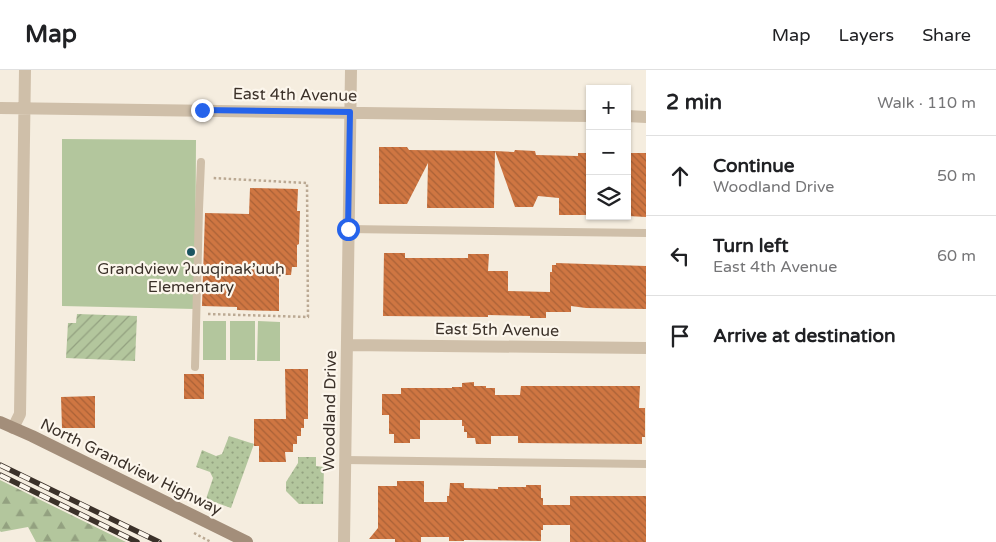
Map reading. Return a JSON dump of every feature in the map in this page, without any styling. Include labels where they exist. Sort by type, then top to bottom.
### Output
[{"type":"street","points":[[13,428],[20,414],[25,70]]},
{"type":"street","name":"Woodland Drive","points":[[344,542],[351,70]]},
{"type":"street","name":"East 4th Avenue","points":[[0,108],[586,116]]},
{"type":"street","points":[[631,116],[646,117]]},
{"type":"street","name":"East 5th Avenue","points":[[347,345],[646,348]]},
{"type":"street","name":"North Grandview Highway","points":[[0,422],[248,542]]},
{"type":"lane","points":[[195,367],[201,162]]},
{"type":"lane","points":[[348,229],[646,232]]},
{"type":"lane","points":[[345,460],[646,464]]},
{"type":"path","points":[[196,313],[308,317],[307,183],[200,178]]},
{"type":"green space","points":[[62,139],[196,140],[195,309],[62,306]]},
{"type":"green space","points":[[77,314],[137,316],[135,361],[66,358],[68,323],[76,323]]},
{"type":"green space","points":[[203,321],[226,321],[226,360],[203,360]]},
{"type":"green space","points":[[230,321],[255,321],[255,360],[230,360]]},
{"type":"green space","points":[[258,321],[280,322],[280,361],[257,361]]},
{"type":"green space","points":[[229,436],[254,444],[231,508],[206,499],[213,478],[210,472],[196,467],[202,450],[216,456],[222,454]]},
{"type":"green space","points":[[298,457],[316,457],[316,466],[324,467],[323,504],[299,504],[286,491],[286,482],[298,463]]},
{"type":"green space","points":[[0,480],[126,542],[36,542],[28,527],[1,532]]},
{"type":"building","points":[[379,147],[407,147],[409,150],[495,151],[494,208],[427,208],[428,163],[407,204],[379,204]]},
{"type":"building","points":[[515,150],[535,151],[536,155],[578,156],[578,153],[586,153],[586,215],[559,215],[559,198],[538,196],[533,207],[515,207],[495,151],[514,152]]},
{"type":"building","points":[[631,153],[646,153],[646,217],[631,216]]},
{"type":"building","points":[[250,188],[298,189],[297,211],[300,211],[297,267],[292,267],[291,275],[279,275],[279,311],[237,310],[237,307],[202,306],[205,213],[249,214]]},
{"type":"building","points":[[384,253],[405,253],[405,258],[468,258],[468,254],[489,254],[488,271],[508,271],[508,291],[550,292],[550,272],[552,272],[552,265],[556,265],[556,263],[646,266],[646,309],[571,306],[571,312],[546,312],[546,318],[488,315],[488,317],[383,316]]},
{"type":"building","points":[[285,369],[308,369],[308,419],[304,419],[304,428],[301,428],[301,436],[297,436],[297,444],[293,444],[293,452],[285,452],[286,462],[259,462],[259,446],[254,446],[254,419],[286,419]]},
{"type":"building","points":[[184,374],[204,374],[204,399],[184,399]]},
{"type":"building","points":[[474,382],[474,386],[495,388],[495,395],[520,395],[521,386],[640,386],[639,408],[645,408],[645,437],[642,437],[642,444],[518,443],[518,436],[491,436],[491,444],[476,444],[475,438],[467,438],[467,432],[464,432],[464,426],[462,426],[462,420],[420,420],[420,439],[410,439],[410,443],[394,443],[394,434],[389,434],[389,415],[382,415],[382,394],[401,394],[401,388],[452,388],[462,387],[462,383]]},
{"type":"building","points":[[95,396],[95,428],[62,428],[61,397]]},
{"type":"building","points":[[397,481],[424,481],[424,502],[447,502],[450,483],[464,483],[464,488],[498,489],[498,487],[541,485],[543,505],[570,505],[570,496],[646,496],[646,542],[570,542],[570,525],[543,525],[541,541],[449,541],[449,537],[421,537],[421,542],[369,539],[378,528],[378,486],[397,486]]},
{"type":"railway","points":[[0,465],[159,542]]},
{"type":"railway","points":[[0,475],[137,542]]},
{"type":"place","name":"Grandview ʔuuqinak’uuḥ Elementary","points":[[191,252]]},
{"type":"route","points":[[202,110],[350,112],[348,229]]}]
